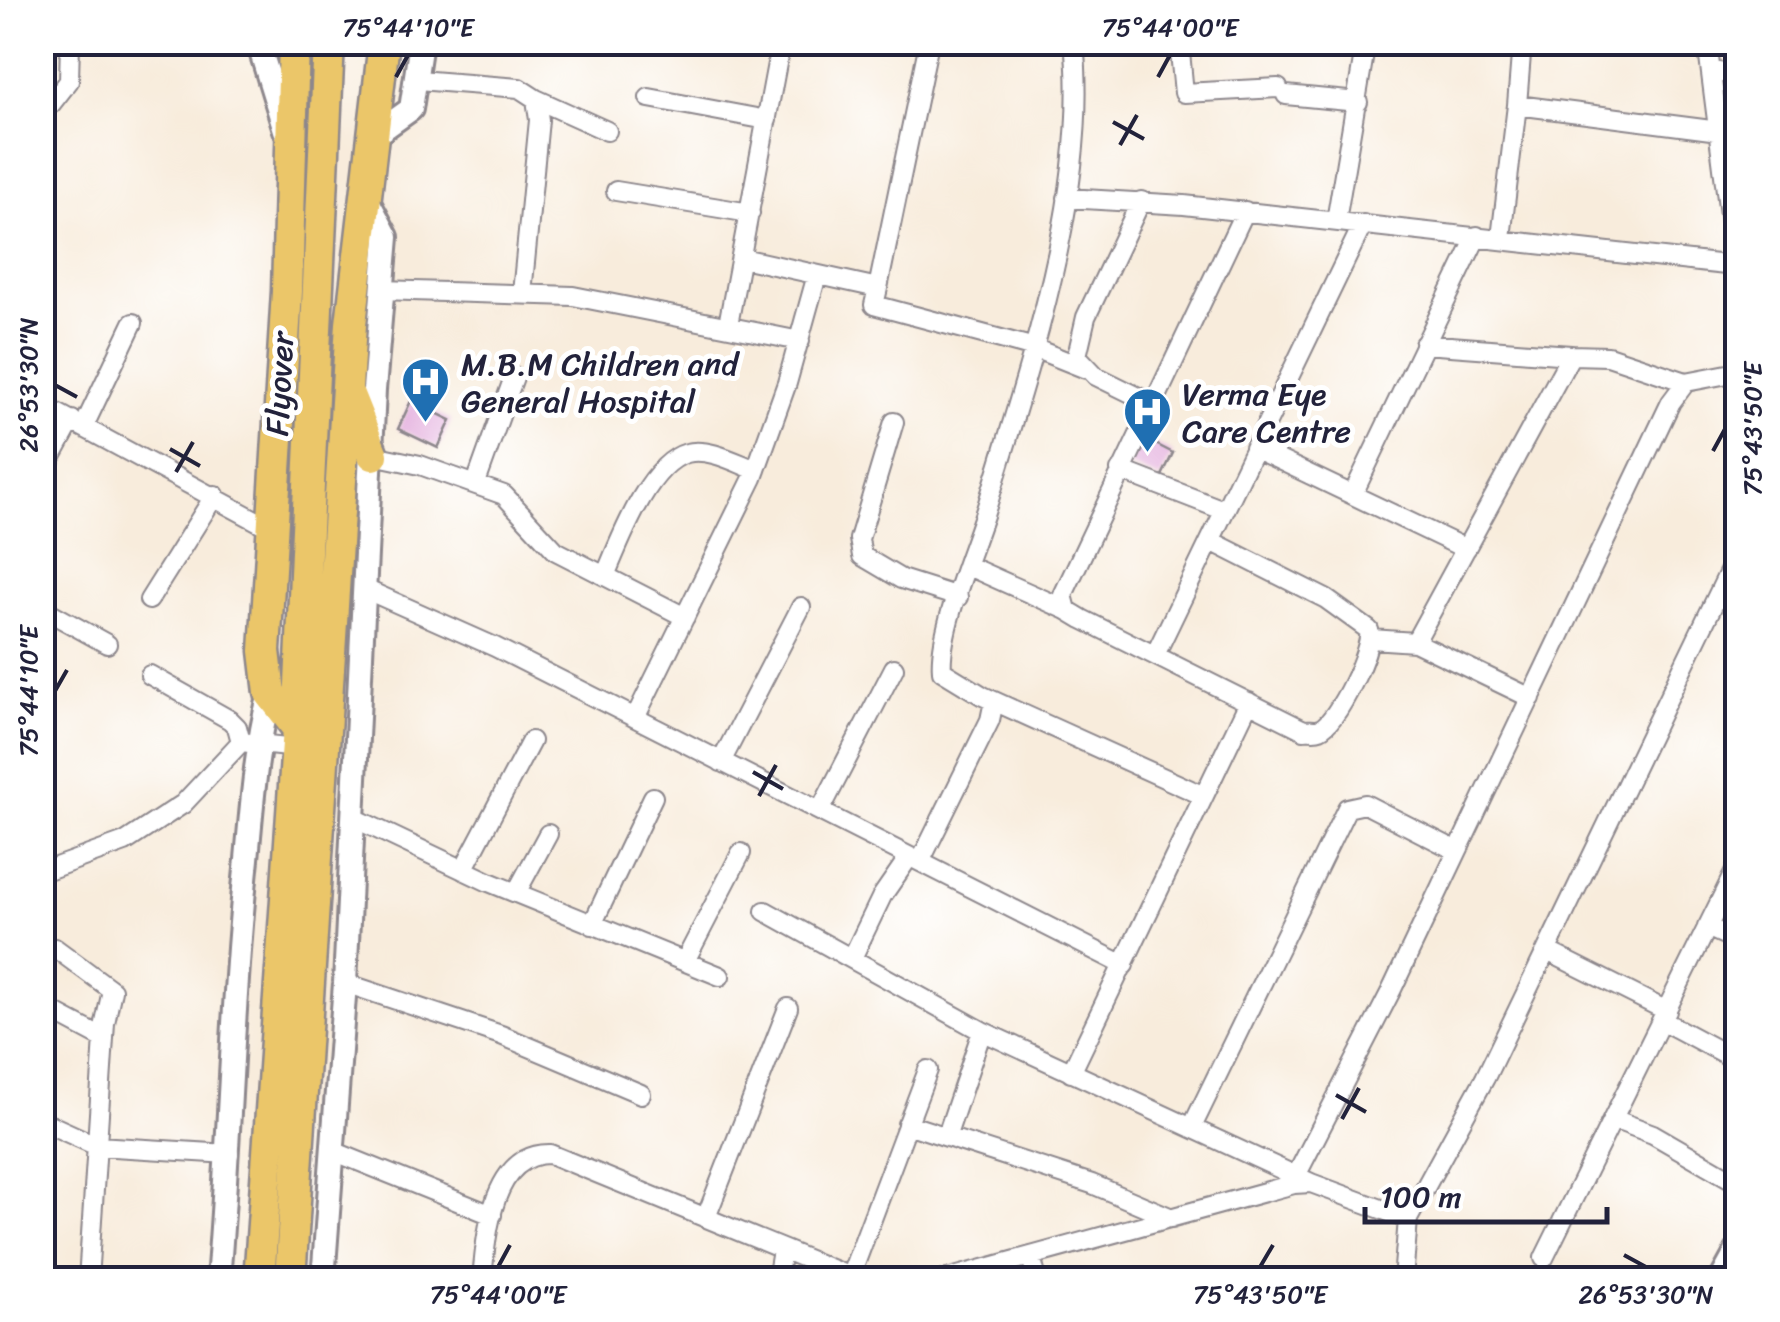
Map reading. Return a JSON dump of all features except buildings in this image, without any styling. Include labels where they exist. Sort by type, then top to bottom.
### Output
[{"type":"highway","points":[[294,42],[294,158],[265,651],[270,693],[297,738]]},
{"type":"highway","name":"Flyover","points":[[259,1280],[297,738],[330,42]]},
{"type":"highway","points":[[290,1280],[346,388],[384,42]]},
{"type":"highway","points":[[346,388],[373,455]]},
{"type":"street","points":[[42,104],[51,104],[63,94],[69,81],[70,42]]},
{"type":"street","points":[[258,42],[294,158]]},
{"type":"street","points":[[376,134],[412,110],[421,42]]},
{"type":"street","points":[[728,325],[781,42]]},
{"type":"street","points":[[929,42],[874,305],[1031,348],[1086,369],[1153,404]]},
{"type":"street","points":[[1074,42],[1077,134],[1066,198],[1031,348],[943,644],[942,670],[994,701],[1204,796]]},
{"type":"street","points":[[1180,42],[1184,94],[1282,92],[1358,102]]},
{"type":"street","points":[[1336,221],[1366,42]]},
{"type":"street","points":[[1501,238],[1522,42]]},
{"type":"street","points":[[1066,198],[1245,211],[1501,238],[1736,275],[1734,211],[1707,42]]},
{"type":"street","points":[[1711,71],[1738,75]]},
{"type":"street","points":[[418,80],[519,88],[536,100],[607,131]]},
{"type":"street","points":[[649,98],[767,120]]},
{"type":"street","points":[[522,293],[539,120],[536,100]]},
{"type":"street","points":[[1517,104],[1719,132]]},
{"type":"street","points":[[616,191],[750,212]]},
{"type":"street","points":[[323,1280],[345,982],[387,236],[366,197]]},
{"type":"street","points":[[1086,369],[1077,356],[1077,344],[1141,202]]},
{"type":"street","points":[[1068,610],[1062,595],[1245,211]]},
{"type":"street","points":[[1155,654],[1363,224]]},
{"type":"street","points":[[1354,494],[1477,236]]},
{"type":"street","points":[[742,258],[878,288]]},
{"type":"street","points":[[635,718],[756,470],[800,340],[817,274]]},
{"type":"street","points":[[381,290],[573,296],[800,340]]},
{"type":"street","points":[[42,475],[78,423],[133,323]]},
{"type":"street","points":[[1424,344],[1608,356],[1686,382],[1738,372]]},
{"type":"street","points":[[1415,642],[1570,355]]},
{"type":"street","points":[[476,484],[514,376]]},
{"type":"street","points":[[942,1280],[1303,1180],[1671,402],[1686,382]]},
{"type":"street","points":[[42,405],[274,530]]},
{"type":"street","points":[[894,422],[859,539],[862,556],[901,579],[958,597]]},
{"type":"street","points":[[1254,448],[1466,549]]},
{"type":"street","points":[[605,576],[626,526],[667,466],[688,452],[712,454],[756,470]]},
{"type":"street","points":[[373,455],[476,484],[514,503],[556,551],[685,617]]},
{"type":"street","points":[[1120,470],[1224,510]]},
{"type":"street","points":[[149,600],[215,496]]},
{"type":"street","points":[[968,566],[1068,610],[1304,730],[1320,729],[1331,720],[1371,640],[1369,630],[1326,599],[1212,541]]},
{"type":"street","points":[[1403,1280],[1408,1219],[1485,1078],[1738,554]]},
{"type":"street","points":[[367,590],[495,647],[1124,966]]},
{"type":"street","points":[[721,762],[802,606]]},
{"type":"street","points":[[42,608],[107,644]]},
{"type":"street","points":[[1371,640],[1415,642],[1532,698]]},
{"type":"street","points":[[820,812],[894,668]]},
{"type":"street","points":[[150,675],[230,720],[249,744]]},
{"type":"street","points":[[218,1280],[230,1154],[249,744],[270,693]]},
{"type":"street","points":[[852,958],[969,766],[994,701]]},
{"type":"street","points":[[1071,1073],[1249,702]]},
{"type":"street","points":[[42,720],[43,740]]},
{"type":"street","points":[[42,872],[125,842],[182,804],[249,744],[297,738]]},
{"type":"street","points":[[463,870],[531,740]]},
{"type":"street","points":[[592,925],[654,796]]},
{"type":"street","points":[[1192,1127],[1348,808],[1365,804],[1457,851]]},
{"type":"street","points":[[352,816],[463,870],[720,976]]},
{"type":"street","points":[[516,893],[548,834]]},
{"type":"street","points":[[685,961],[740,852]]},
{"type":"street","points":[[1544,1258],[1738,866]]},
{"type":"street","points":[[765,910],[982,1031],[1303,1180],[1408,1219]]},
{"type":"street","points":[[1706,927],[1738,941]]},
{"type":"street","points":[[55,948],[112,990],[104,1039],[88,1280]]},
{"type":"street","points":[[1547,950],[1738,1060]]},
{"type":"street","points":[[345,982],[500,1035],[641,1094]]},
{"type":"street","points":[[42,1006],[104,1039]]},
{"type":"street","points":[[708,1216],[788,1008]]},
{"type":"street","points":[[947,1135],[982,1031]]},
{"type":"street","points":[[482,1280],[492,1215],[516,1162],[532,1154],[550,1154],[708,1216],[849,1278],[889,1182],[928,1070]]},
{"type":"street","points":[[1612,1118],[1653,1134],[1738,1183]]},
{"type":"street","points":[[42,1121],[96,1146],[230,1154]]},
{"type":"street","points":[[908,1124],[1092,1184],[1172,1218]]},
{"type":"street","points":[[333,1151],[492,1215]]},
{"type":"street","points":[[777,1280],[782,1250]]},
{"type":"street","points":[[1721,1280],[1738,1250]]},
{"type":"street","points":[[1031,1256],[1037,1280]]},
{"type":"place","name":"M.B.M Children and General Hospital","points":[[426,424]]},
{"type":"place","name":"Verma Eye Care Centre","points":[[1147,454]]}]
